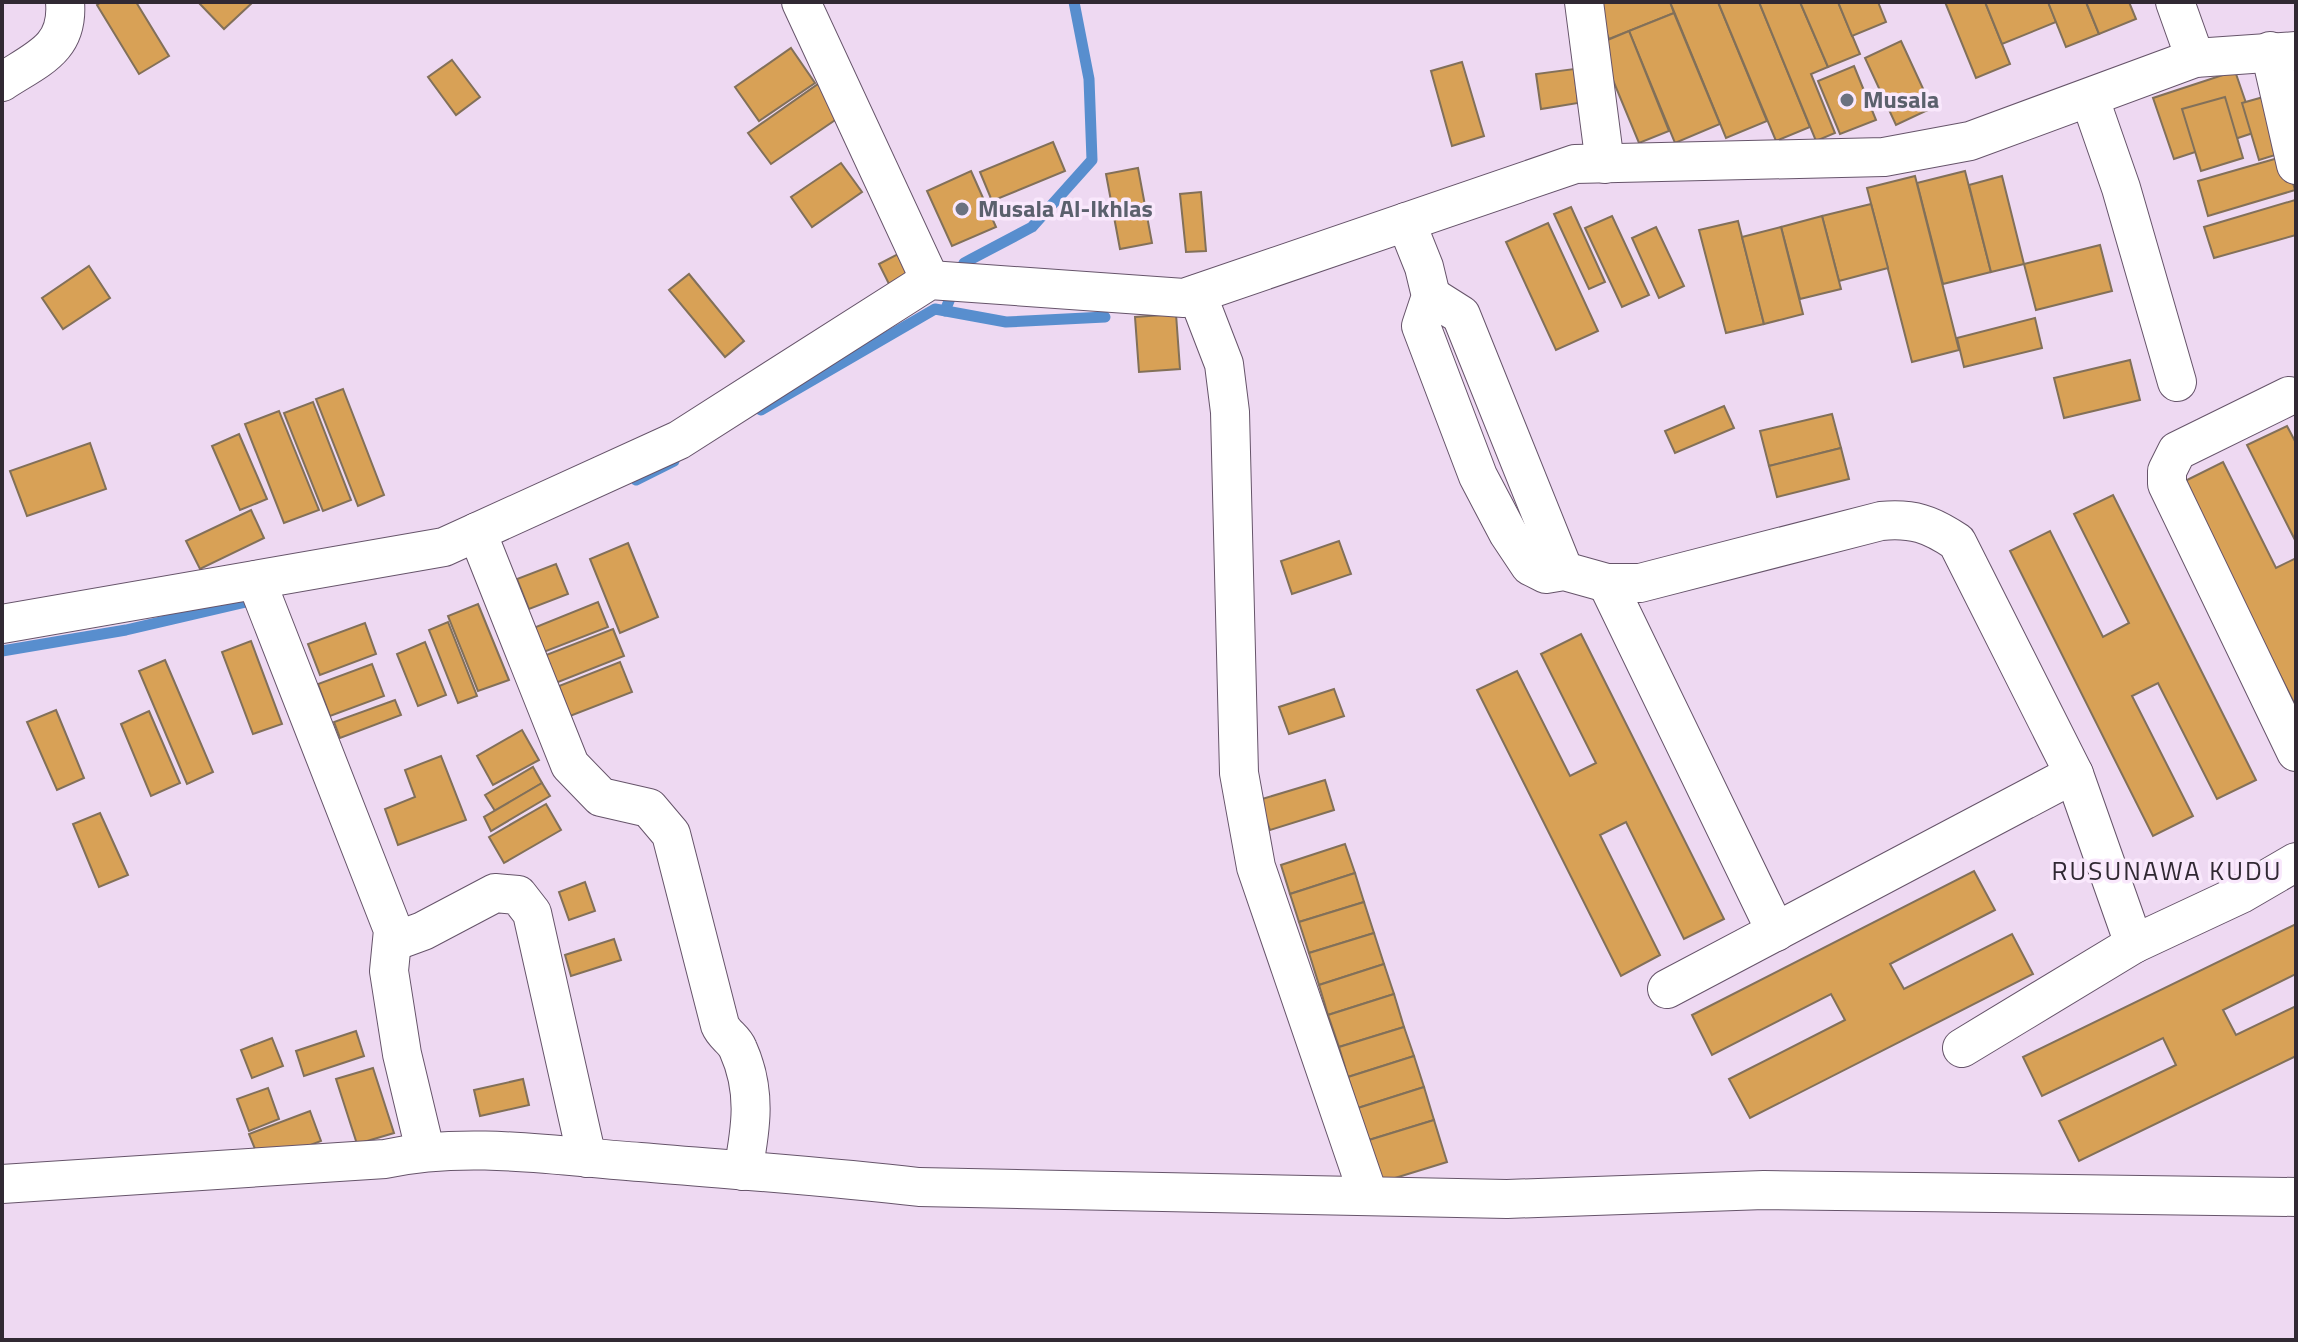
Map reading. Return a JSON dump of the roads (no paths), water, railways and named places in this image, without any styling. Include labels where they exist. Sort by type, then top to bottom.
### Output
[{"type":"street","points":[[2,82],[44,55],[57,41],[67,26],[65,2]]},
{"type":"street","points":[[801,2],[930,280]]},
{"type":"street","points":[[1584,2],[1605,164]]},
{"type":"street","points":[[2175,2],[2195,58]]},
{"type":"street","points":[[2,624],[444,547],[679,440],[930,280],[1184,298],[1575,164],[1884,157],[1970,141],[2195,58],[2283,51],[2296,165]]},
{"type":"street","points":[[2090,99],[2121,188],[2177,382]]},
{"type":"street","points":[[1406,222],[1424,267],[1431,296],[1421,326],[1451,410],[1478,476],[1530,566],[1546,574],[1564,571],[1607,583],[1640,583],[1881,521],[1910,518],[1931,525],[1957,542],[2074,774],[2134,944]]},
{"type":"street","points":[[1197,294],[1224,364],[1230,412],[1239,773],[1256,867],[1368,1194]]},
{"type":"street","points":[[1431,296],[1461,315],[1564,571]]},
{"type":"street","points":[[1451,410],[1492,393]]},
{"type":"street","points":[[2289,396],[2177,451],[2167,471],[2167,484],[2296,752]]},
{"type":"street","points":[[477,532],[570,765],[601,797],[649,808],[671,834],[720,1025],[739,1050],[750,1088],[753,1117],[743,1171]]},
{"type":"street","points":[[256,580],[393,930],[389,971],[402,1054],[425,1150]]},
{"type":"street","points":[[1607,583],[1776,932]]},
{"type":"street","points":[[1667,989],[2074,774]]},
{"type":"street","points":[[1962,1048],[2134,944],[2241,894],[2296,862]]},
{"type":"street","points":[[393,942],[423,931],[495,893],[518,895],[527,904],[532,913],[587,1158]]},
{"type":"street","points":[[2,1184],[385,1159],[425,1150],[587,1158],[919,1187],[1507,1199],[1795,1190],[2296,1197]]},
{"type":"waterway","points":[[945,311],[964,263],[1032,227],[1092,160],[1089,79],[1074,2]]},
{"type":"waterway","points":[[761,410],[935,309],[1006,322],[1105,317]]},
{"type":"waterway","points":[[636,480],[674,461]]},
{"type":"waterway","points":[[2,651],[126,630],[259,599]]},
{"type":"place","name":"Musala","points":[[1847,100]]},
{"type":"place","name":"Musala Al-Ikhlas","points":[[962,209]]},
{"type":"district","name":"RUSUNAWA KUDU","points":[[2167,871]]}]
